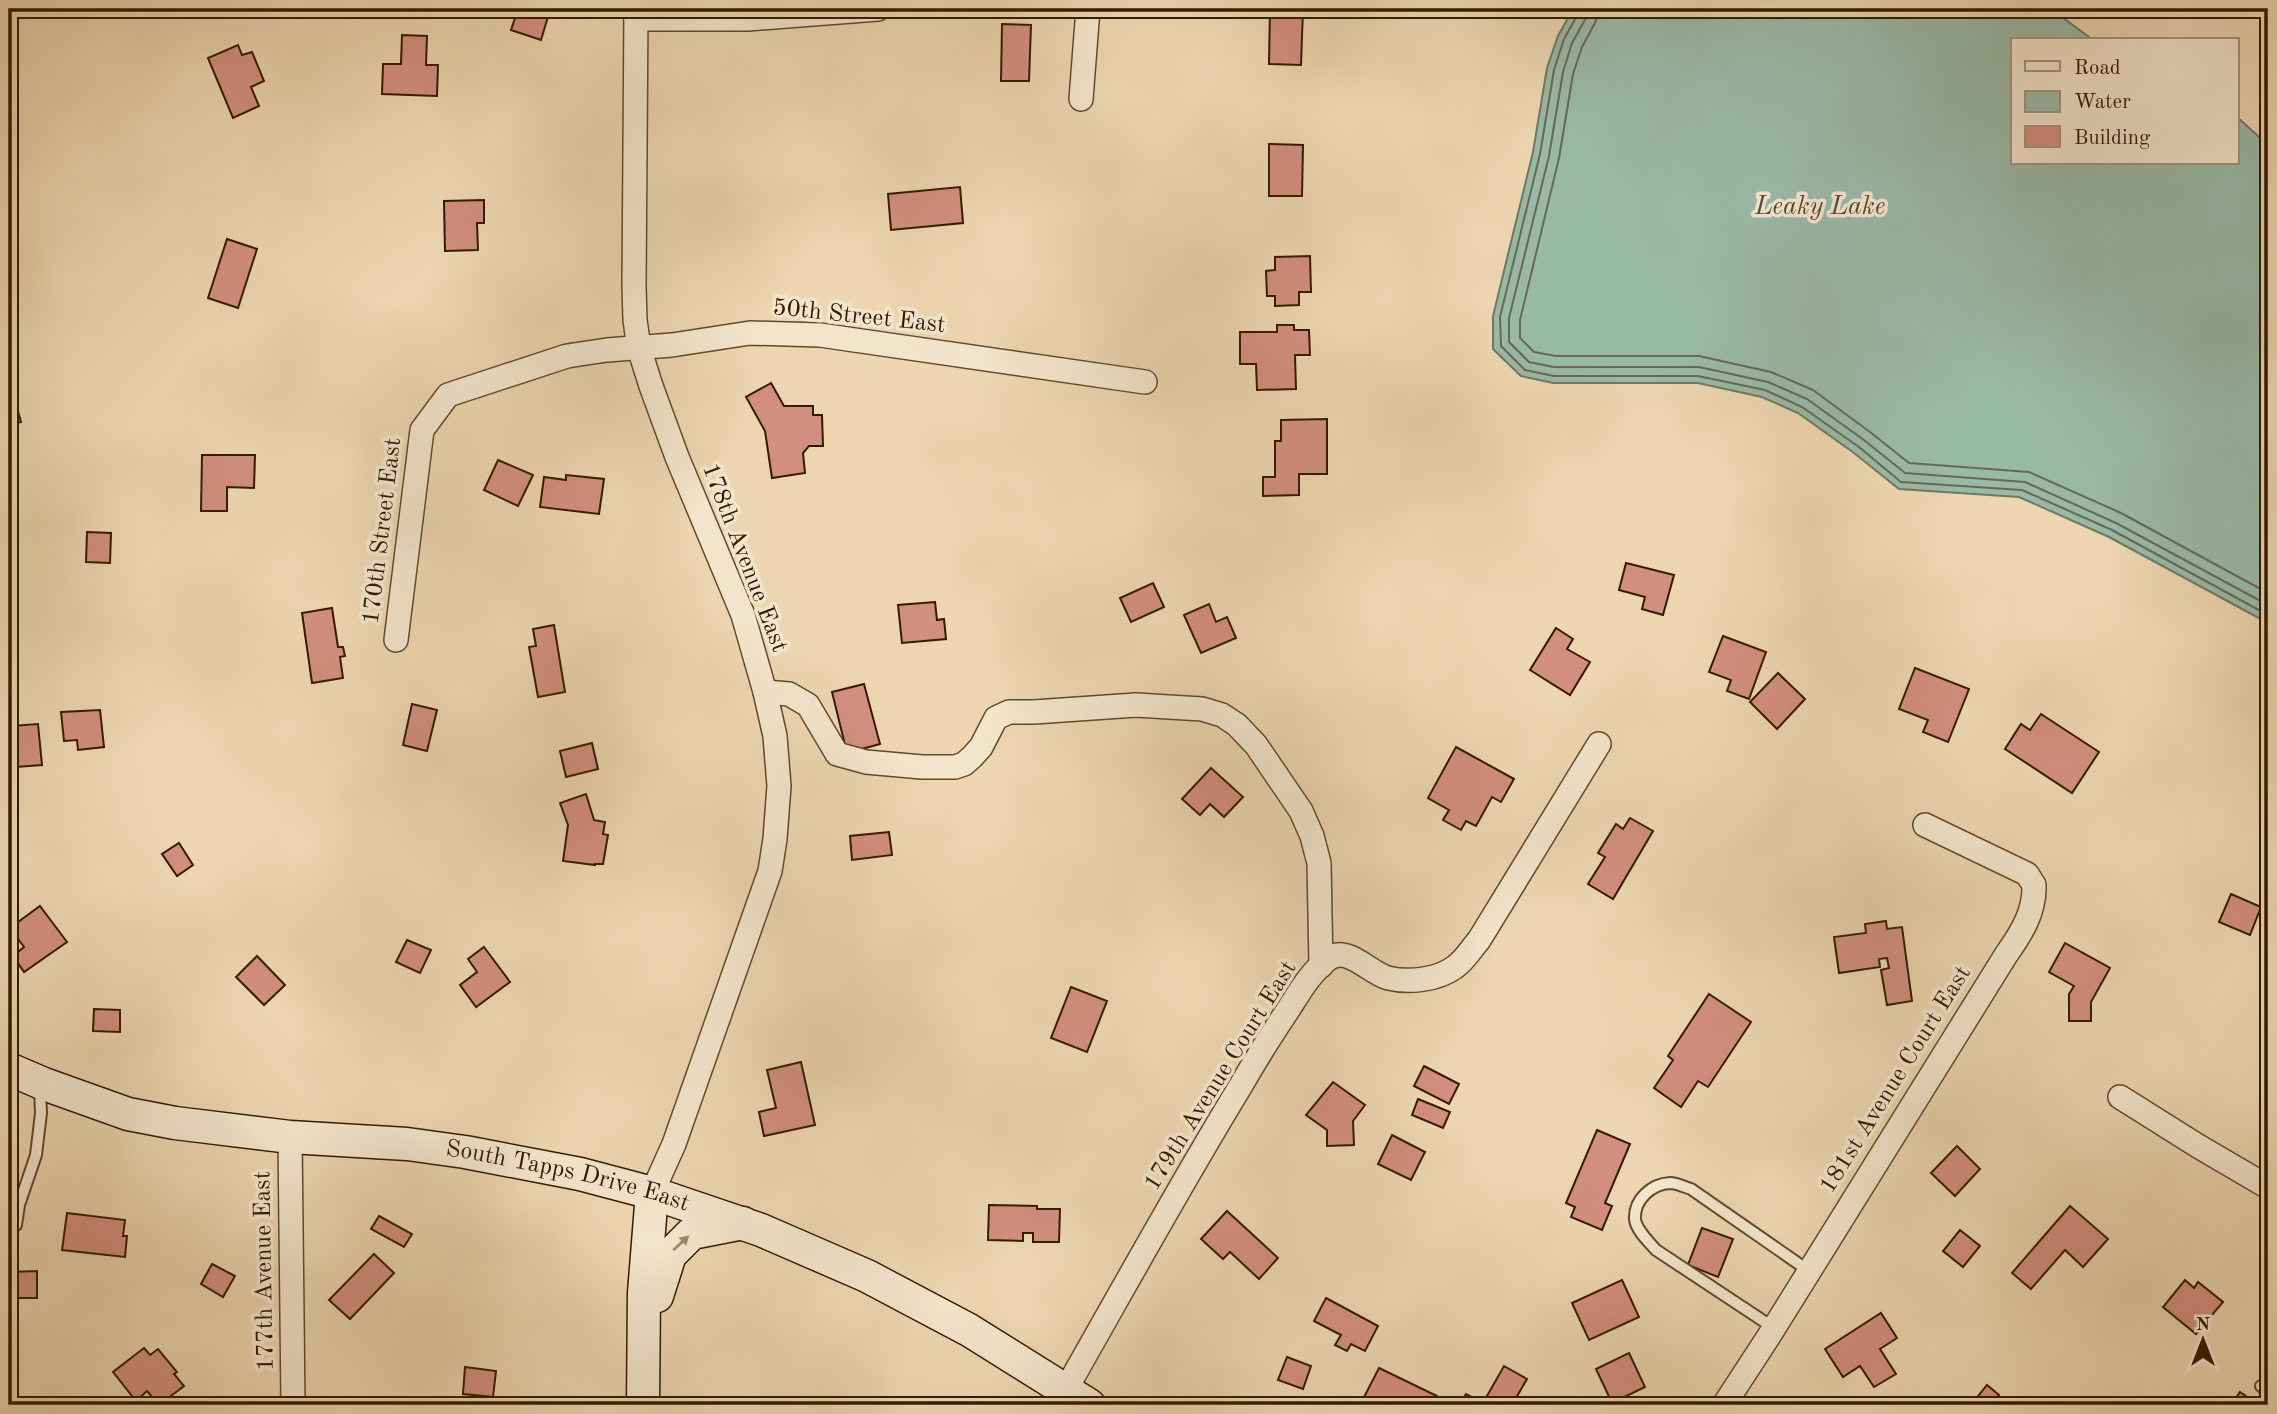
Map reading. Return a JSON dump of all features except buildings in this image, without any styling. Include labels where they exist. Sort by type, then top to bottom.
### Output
[{"type":"street","points":[[636,14],[748,19],[878,9]]},
{"type":"street","points":[[1081,99],[1088,9]]},
{"type":"street","name":"178th Avenue East","points":[[636,14],[634,286],[639,348],[677,457],[743,615],[775,736],[779,786],[770,871],[674,1144],[652,1193]]},
{"type":"street","name":"50th Street East","points":[[448,395],[567,356],[750,332],[820,335],[1145,382]]},
{"type":"street","name":"170th Street East","points":[[396,640],[422,430],[448,395]]},
{"type":"street","points":[[765,692],[789,694],[808,705],[837,754],[866,762],[922,767],[955,767],[964,764],[981,747],[996,718],[1009,712],[1136,705],[1202,709],[1222,715],[1237,725],[1256,745],[1301,811],[1312,836],[1319,863],[1321,966]]},
{"type":"street","name":"179th Avenue Court East","points":[[1077,1398],[1194,1163],[1307,980],[1328,958],[1336,954],[1345,954],[1386,977],[1403,980],[1423,979],[1453,969],[1479,940],[1599,744]]},
{"type":"street","name":"181st Avenue Court East","points":[[1724,1405],[2018,938],[2030,914],[2034,885],[2027,874],[1925,825]]},
{"type":"street","name":"South Tapps Drive East","points":[[9,1069],[128,1114],[175,1123],[290,1137],[407,1144],[465,1152],[580,1174],[652,1193],[743,1223],[814,1252],[919,1302],[989,1342],[1077,1398]]},
{"type":"street","points":[[2120,1097],[2268,1186]]},
{"type":"street","name":"177th Avenue East","points":[[290,1137],[293,1405]]},
{"type":"street","points":[[643,1405],[644,1293],[652,1193]]},
{"type":"street","points":[[644,1352],[659,1286],[670,1255],[692,1233],[743,1223]]},
{"type":"lane","points":[[16,1225],[19,1205],[36,1155],[41,1113],[40,1082]]},
{"type":"lane","points":[[1774,1328],[1656,1250],[1643,1236],[1635,1220],[1638,1205],[1644,1195],[1660,1184],[1674,1183],[1691,1189],[1809,1271]]},
{"type":"water","name":"Leaky Lake","points":[[1573,9],[2051,9],[2090,38],[2011,38],[2011,164],[2238,164],[2238,118],[2268,145],[2268,623],[2109,537],[2019,497],[1899,489],[1798,413],[1762,397],[1698,383],[1553,383],[1521,376],[1493,349],[1493,316],[1533,152],[1547,68],[1558,36]]}]
